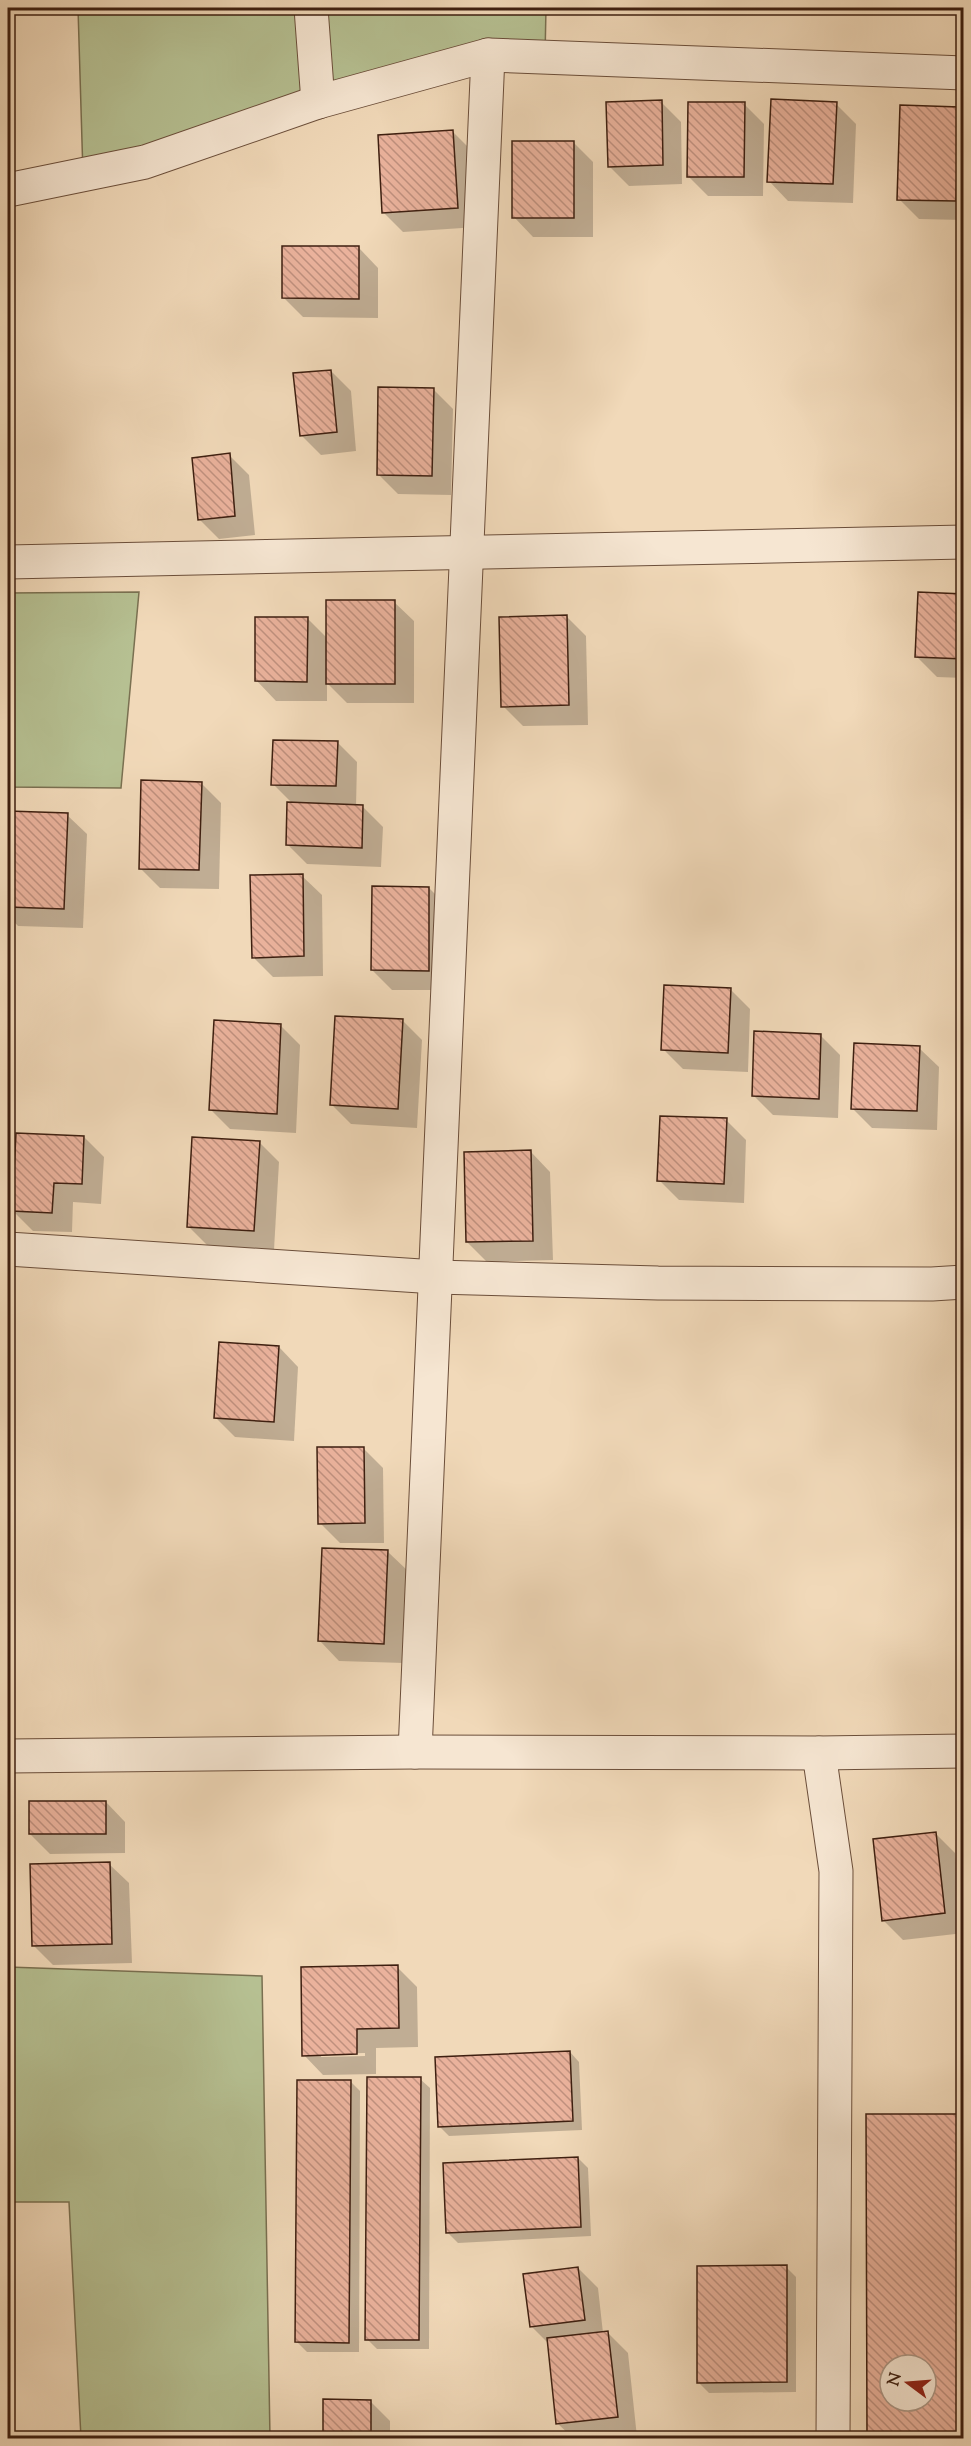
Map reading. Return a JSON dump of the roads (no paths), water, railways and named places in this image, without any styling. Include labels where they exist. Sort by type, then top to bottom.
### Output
[{"type":"street","points":[[311,8],[318,102]]},
{"type":"street","points":[[415,1752],[488,55]]},
{"type":"street","points":[[8,190],[145,162],[318,102],[488,55],[963,73]]},
{"type":"street","points":[[8,562],[963,542]]},
{"type":"street","points":[[8,1249],[436,1276],[658,1283],[932,1284],[963,1282]]},
{"type":"street","points":[[8,1756],[415,1752],[963,1751]]},
{"type":"street","points":[[819,1753],[836,1871],[833,2439]]}]
